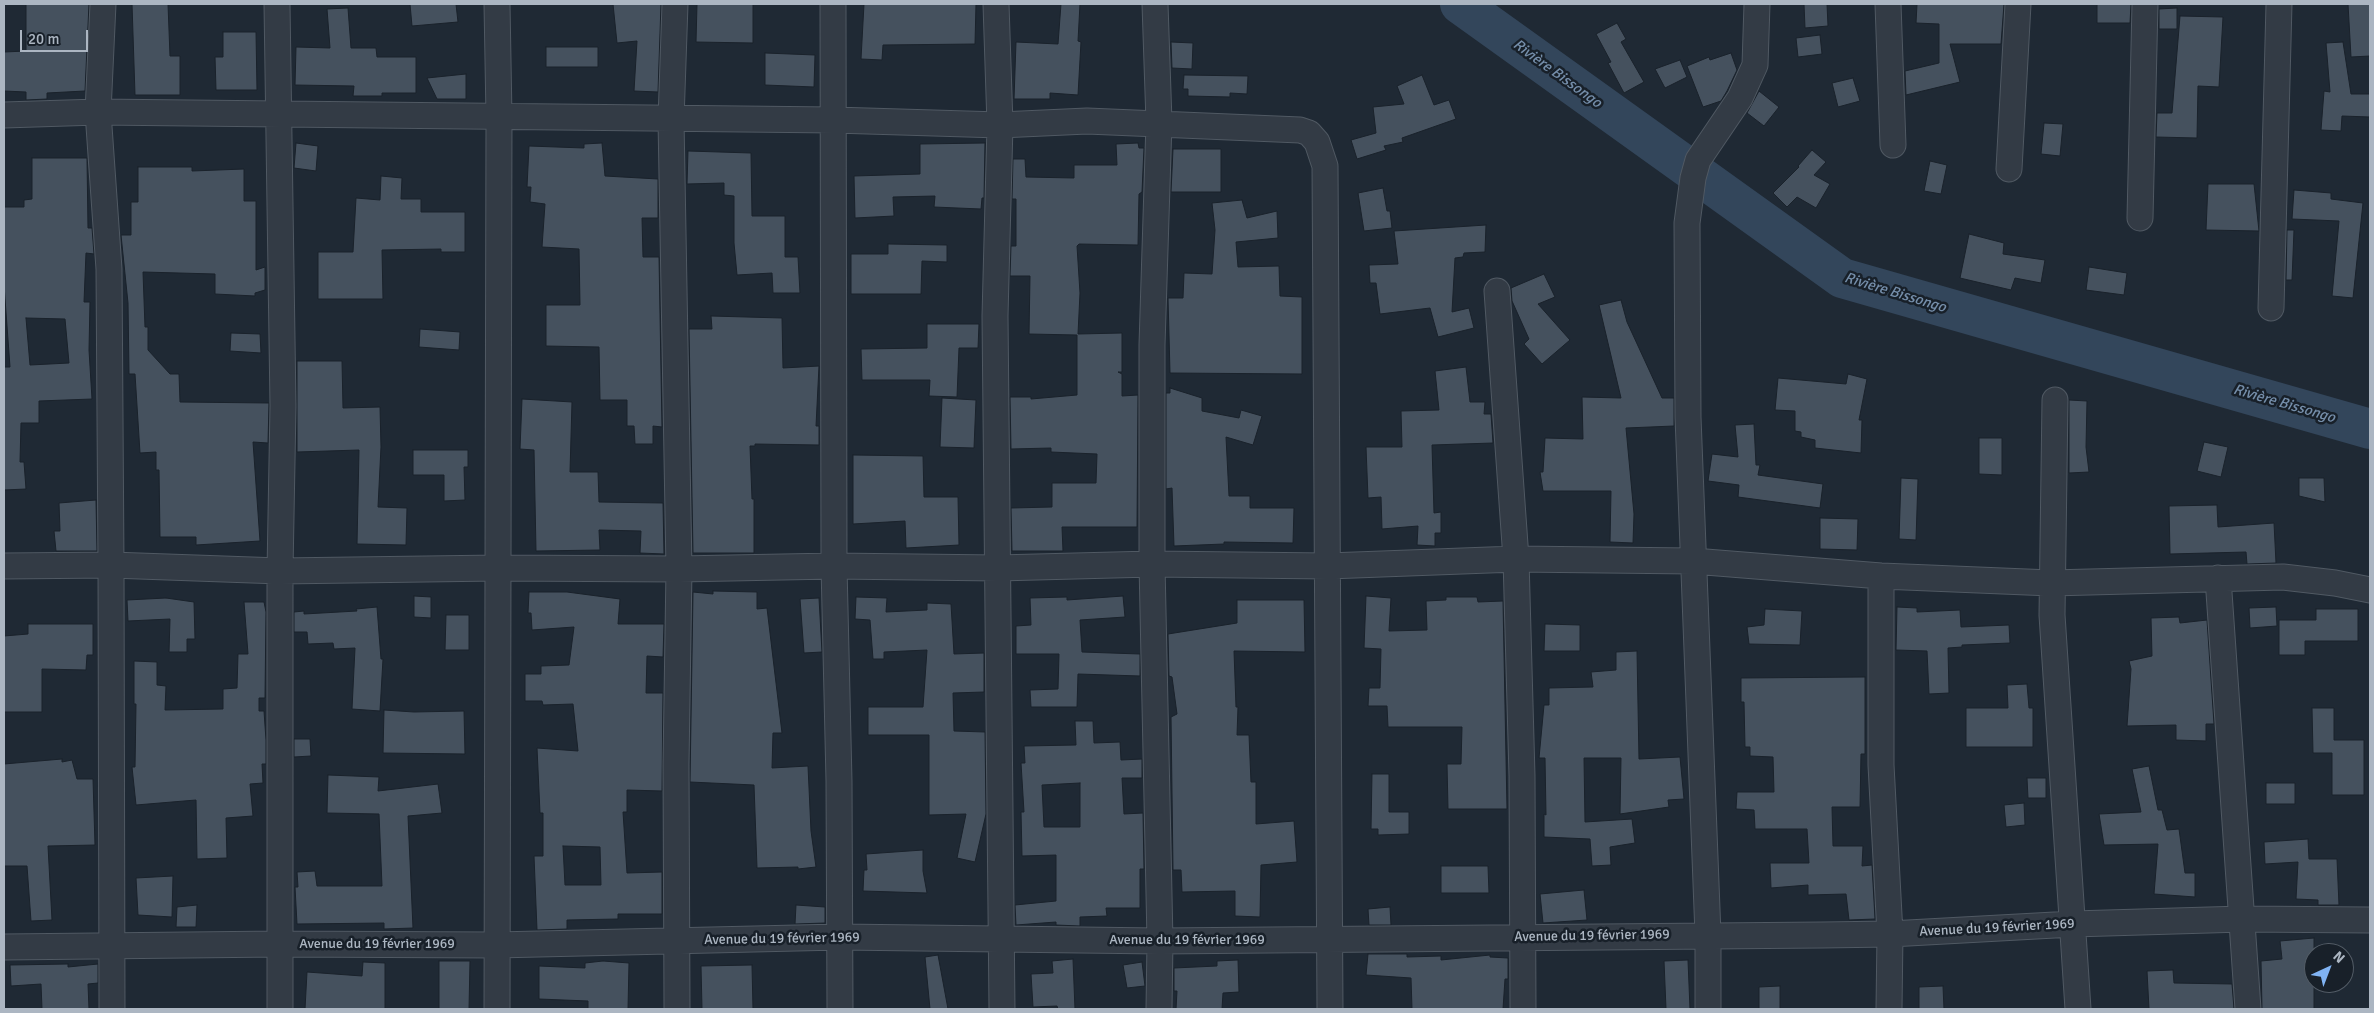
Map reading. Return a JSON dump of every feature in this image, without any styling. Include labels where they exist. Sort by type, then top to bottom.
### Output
[{"type":"street","points":[[103,4],[98,112],[108,269],[112,565],[112,1009]]},
{"type":"street","points":[[277,4],[283,406],[280,571],[280,1009]]},
{"type":"street","points":[[497,4],[499,117],[497,1009]]},
{"type":"street","points":[[675,4],[671,120],[679,570],[677,1009]]},
{"type":"street","points":[[834,4],[834,566],[840,1009]]},
{"type":"street","points":[[996,4],[1000,125],[995,316],[1003,938],[1002,1009]]},
{"type":"street","points":[[1155,4],[1159,122],[1152,345],[1152,564],[1160,941],[1159,1009]]},
{"type":"street","points":[[1708,1009],[1708,935],[1688,417],[1687,223],[1693,178],[1698,160],[1740,98],[1755,65],[1757,4]]},
{"type":"street","points":[[1888,4],[1892,145]]},
{"type":"street","points":[[2009,169],[2018,4]]},
{"type":"street","points":[[2140,218],[2145,4]]},
{"type":"street","points":[[2271,308],[2279,4]]},
{"type":"street","points":[[4,114],[98,112],[280,116],[834,120],[1000,125],[1087,121],[1159,122],[1300,130],[1310,133],[1317,142],[1325,166],[1330,1009]]},
{"type":"street","points":[[1497,291],[1516,559],[1522,776],[1523,1009]]},
{"type":"street","points":[[2054,400],[2051,583],[2056,688],[2078,1009]]},
{"type":"street","points":[[4,566],[112,565],[280,571],[498,568],[679,570],[834,566],[998,568],[1152,564],[1328,566],[1516,559],[1693,562],[1881,576],[2051,583],[2283,577],[2335,583],[2370,590]]},
{"type":"street","points":[[1881,576],[1881,764],[1890,934],[1889,1009]]},
{"type":"street","points":[[2218,578],[2248,1009]]},
{"type":"street","name":"Avenue du 19 février 1969","points":[[4,946],[496,945],[840,937],[1160,941],[1890,934],[2073,924],[2243,918],[2370,920]]},
{"type":"building","points":[[26,4],[89,4],[85,91],[47,93],[47,99],[26,100],[26,92],[4,91],[4,52],[26,51]]},
{"type":"building","points":[[132,4],[168,4],[170,56],[180,56],[180,95],[135,95]]},
{"type":"building","points":[[410,4],[456,4],[458,22],[412,26]]},
{"type":"building","points":[[613,4],[661,4],[658,92],[634,91],[637,41],[617,43]]},
{"type":"building","points":[[697,4],[753,4],[753,43],[696,42]]},
{"type":"building","points":[[864,4],[976,4],[975,44],[883,45],[882,60],[861,59]]},
{"type":"building","points":[[1061,4],[1080,4],[1078,41],[1081,42],[1078,95],[1050,93],[1050,99],[1014,99],[1016,42],[1058,44]]},
{"type":"building","points":[[1804,4],[1827,4],[1828,26],[1805,28]]},
{"type":"building","points":[[1917,4],[2004,4],[2001,44],[1950,44],[1960,82],[1906,95],[1905,71],[1939,63],[1939,24],[1916,23]]},
{"type":"building","points":[[2097,4],[2131,4],[2130,23],[2097,23]]},
{"type":"building","points":[[2348,4],[2370,4],[2370,56],[2351,57]]},
{"type":"building","points":[[348,8],[351,48],[376,48],[377,57],[416,57],[416,93],[382,93],[382,96],[353,96],[354,86],[295,85],[296,47],[330,48],[327,9]]},
{"type":"building","points":[[2177,8],[2177,29],[2159,29],[2159,9]]},
{"type":"building","points":[[2180,16],[2223,17],[2219,87],[2198,86],[2197,138],[2156,137],[2157,113],[2172,113]]},
{"type":"building","points":[[1617,23],[1626,39],[1621,42],[1644,82],[1624,93],[1608,63],[1611,62],[1596,34]]},
{"type":"building","points":[[223,32],[256,32],[257,90],[216,90],[215,57],[223,57]]},
{"type":"building","points":[[1820,35],[1822,54],[1798,57],[1796,38]]},
{"type":"building","points":[[1171,42],[1193,43],[1192,69],[1172,68]]},
{"type":"building","points":[[2343,42],[2351,94],[2370,94],[2370,117],[2342,116],[2341,131],[2321,130],[2324,91],[2330,92],[2326,43]]},
{"type":"building","points":[[546,47],[598,47],[598,67],[546,67]]},
{"type":"building","points":[[765,53],[815,55],[814,87],[765,85]]},
{"type":"building","points":[[1731,53],[1737,70],[1727,91],[1721,101],[1703,107],[1687,66],[1709,57],[1710,60]]},
{"type":"building","points":[[1680,60],[1687,77],[1665,88],[1655,69]]},
{"type":"building","points":[[466,74],[466,99],[437,99],[427,78]]},
{"type":"building","points":[[1184,75],[1248,76],[1247,94],[1230,93],[1230,97],[1188,96],[1188,89],[1183,89]]},
{"type":"building","points":[[1422,75],[1434,105],[1449,100],[1456,119],[1402,138],[1403,142],[1384,146],[1386,150],[1357,159],[1351,140],[1376,133],[1373,107],[1404,104],[1397,86]]},
{"type":"building","points":[[1853,78],[1860,101],[1838,107],[1832,83]]},
{"type":"building","points":[[1759,91],[1779,107],[1764,126],[1747,113]]},
{"type":"building","points":[[2044,123],[2063,124],[2060,156],[2041,154]]},
{"type":"building","points":[[296,143],[318,146],[316,171],[294,168]]},
{"type":"building","points":[[602,143],[605,176],[658,179],[658,218],[642,218],[643,257],[659,257],[662,427],[653,426],[653,444],[635,444],[634,426],[627,426],[627,400],[600,400],[599,347],[546,346],[546,305],[580,305],[579,249],[542,247],[545,204],[530,202],[531,187],[527,187],[529,146],[584,148],[584,144]]},
{"type":"building","points":[[985,143],[984,198],[982,198],[981,209],[934,207],[935,196],[893,197],[894,216],[855,218],[854,176],[920,174],[920,144]]},
{"type":"building","points":[[1138,143],[1139,148],[1144,148],[1142,192],[1139,194],[1138,245],[1079,244],[1077,246],[1080,293],[1078,334],[1122,333],[1122,372],[1118,372],[1122,374],[1122,396],[1138,395],[1137,527],[1062,527],[1063,551],[1012,551],[1011,508],[1052,507],[1052,483],[1096,483],[1097,454],[1051,452],[1051,448],[1011,449],[1010,397],[1031,397],[1031,399],[1077,395],[1077,335],[1029,334],[1030,276],[1010,276],[1011,246],[1016,246],[1016,199],[1012,199],[1013,159],[1025,159],[1026,177],[1074,178],[1074,165],[1117,165],[1116,144]]},
{"type":"building","points":[[1173,149],[1221,149],[1221,192],[1171,192]]},
{"type":"building","points":[[1812,150],[1826,162],[1814,175],[1830,184],[1816,208],[1797,197],[1787,207],[1773,193],[1799,167]]},
{"type":"building","points":[[688,151],[751,153],[752,216],[785,216],[785,257],[798,257],[800,293],[773,293],[772,273],[737,275],[734,243],[734,196],[724,195],[724,183],[687,184]]},
{"type":"building","points":[[32,158],[87,158],[88,228],[92,228],[94,254],[86,253],[84,302],[90,302],[89,350],[92,399],[39,401],[39,423],[21,423],[20,462],[24,462],[26,489],[4,490],[4,367],[10,367],[4,285],[4,207],[24,207],[24,200],[32,199]],"holes":[[[26,318],[65,319],[69,363],[30,365]]]},
{"type":"building","points":[[1930,161],[1947,165],[1941,194],[1924,191]]},
{"type":"building","points":[[138,167],[192,167],[192,171],[244,169],[244,201],[256,201],[256,270],[265,267],[265,290],[255,293],[255,296],[215,294],[215,274],[143,272],[145,327],[148,327],[148,350],[170,374],[179,374],[180,402],[269,403],[268,443],[253,442],[260,541],[196,545],[196,537],[160,537],[159,470],[156,470],[156,452],[140,453],[135,374],[129,374],[128,303],[121,235],[131,235],[131,202],[138,202]]},
{"type":"building","points":[[381,176],[402,178],[401,199],[421,199],[421,212],[465,212],[465,252],[441,252],[441,249],[382,250],[383,299],[318,299],[318,252],[353,252],[356,198],[380,200]]},
{"type":"building","points":[[2208,184],[2254,184],[2259,231],[2206,230]]},
{"type":"building","points":[[1383,188],[1387,211],[1390,211],[1392,228],[1364,231],[1358,193]]},
{"type":"building","points":[[2294,190],[2331,193],[2331,199],[2363,203],[2353,298],[2332,296],[2339,221],[2292,219]]},
{"type":"building","points":[[1242,200],[1247,218],[1277,211],[1278,238],[1236,242],[1238,267],[1279,266],[1280,296],[1302,297],[1302,374],[1170,373],[1168,298],[1183,298],[1184,273],[1212,274],[1215,230],[1212,203]]},
{"type":"building","points":[[1486,225],[1485,252],[1464,253],[1463,257],[1455,258],[1452,312],[1469,308],[1474,328],[1438,337],[1430,308],[1380,314],[1376,283],[1370,283],[1369,265],[1398,264],[1394,231]]},
{"type":"building","points":[[2287,230],[2294,230],[2292,280],[2286,280]]},
{"type":"building","points":[[1969,234],[2004,243],[2003,254],[2045,260],[2041,283],[2015,278],[2011,290],[1960,278]]},
{"type":"building","points":[[888,244],[947,245],[947,262],[922,261],[921,294],[851,294],[851,254],[888,254]]},
{"type":"building","points":[[2089,267],[2127,273],[2124,295],[2086,290]]},
{"type":"building","points":[[1544,274],[1555,297],[1538,304],[1570,340],[1542,364],[1524,344],[1529,339],[1512,301],[1511,288]]},
{"type":"building","points":[[1621,300],[1627,322],[1662,398],[1674,398],[1674,426],[1626,428],[1634,514],[1633,543],[1610,542],[1611,491],[1543,491],[1540,472],[1543,472],[1545,438],[1583,439],[1582,397],[1621,398],[1599,305]]},
{"type":"building","points":[[711,316],[782,318],[783,368],[819,366],[816,426],[819,426],[819,445],[755,444],[755,446],[750,446],[752,499],[754,499],[754,553],[693,553],[689,329],[712,329]]},
{"type":"building","points":[[927,324],[979,324],[978,348],[959,348],[957,397],[929,396],[930,380],[862,380],[861,349],[927,348]]},
{"type":"building","points":[[420,329],[460,332],[459,350],[419,347]]},
{"type":"building","points":[[231,333],[260,334],[261,353],[230,351]]},
{"type":"building","points":[[297,361],[342,361],[343,408],[380,407],[381,447],[378,507],[407,508],[406,545],[357,544],[359,450],[297,452]]},
{"type":"building","points":[[1466,367],[1470,402],[1485,402],[1484,414],[1491,414],[1493,443],[1432,445],[1434,513],[1441,512],[1441,533],[1435,533],[1435,546],[1417,545],[1418,526],[1382,529],[1381,497],[1368,498],[1366,447],[1402,447],[1401,411],[1439,410],[1435,371]]},
{"type":"building","points":[[1848,374],[1867,379],[1859,420],[1862,420],[1861,453],[1815,448],[1815,440],[1801,437],[1801,432],[1795,431],[1795,411],[1775,410],[1778,378],[1846,384]]},
{"type":"building","points":[[1170,388],[1202,398],[1202,411],[1239,418],[1241,410],[1262,416],[1253,445],[1226,437],[1229,496],[1250,496],[1250,508],[1294,508],[1293,543],[1224,542],[1224,544],[1174,546],[1172,488],[1166,489],[1166,393],[1170,393]]},
{"type":"building","points":[[942,398],[976,400],[974,448],[940,447]]},
{"type":"building","points":[[522,399],[572,402],[570,472],[598,472],[599,502],[663,503],[664,554],[640,553],[641,531],[599,530],[600,550],[536,551],[534,450],[520,449]]},
{"type":"building","points":[[2069,400],[2087,401],[2086,447],[2089,472],[2069,473]]},
{"type":"building","points":[[1754,424],[1756,465],[1760,465],[1758,475],[1823,484],[1820,508],[1738,497],[1739,485],[1708,481],[1712,454],[1738,457],[1735,425]]},
{"type":"building","points":[[1979,438],[2002,438],[2002,475],[1979,474]]},
{"type":"building","points":[[2204,442],[2228,447],[2221,477],[2197,471]]},
{"type":"building","points":[[413,450],[468,450],[468,467],[464,467],[465,500],[444,501],[444,475],[413,475]]},
{"type":"building","points":[[853,455],[923,456],[924,497],[958,497],[959,545],[906,548],[905,521],[853,524]]},
{"type":"building","points":[[1901,478],[1918,479],[1916,540],[1899,539]]},
{"type":"building","points":[[2299,478],[2324,478],[2325,502],[2299,496]]},
{"type":"building","points":[[96,500],[97,551],[56,551],[54,531],[60,531],[59,503]]},
{"type":"building","points":[[2217,505],[2218,527],[2274,523],[2276,563],[2247,564],[2246,552],[2170,554],[2169,506]]},
{"type":"building","points":[[1820,518],[1858,519],[1857,550],[1820,549]]},
{"type":"building","points":[[713,591],[757,592],[757,609],[767,608],[782,733],[773,733],[772,768],[808,766],[811,831],[816,867],[798,869],[798,867],[757,868],[754,785],[690,782],[693,592],[713,594]]},
{"type":"building","points":[[529,592],[567,592],[620,599],[618,624],[664,624],[663,657],[647,656],[646,693],[663,693],[662,791],[627,790],[627,812],[623,812],[627,873],[662,872],[662,914],[618,914],[618,919],[567,920],[567,929],[537,930],[534,856],[543,856],[543,813],[540,813],[537,748],[578,751],[573,704],[543,705],[542,701],[525,701],[525,674],[541,674],[541,666],[569,665],[574,627],[532,630],[531,613],[528,613]],"holes":[[[563,846],[600,847],[601,885],[565,885]]]},
{"type":"building","points":[[414,596],[431,597],[431,618],[414,617]]},
{"type":"building","points":[[1123,596],[1125,617],[1080,620],[1082,652],[1140,654],[1140,676],[1078,674],[1077,707],[1031,707],[1030,690],[1058,689],[1059,654],[1016,654],[1016,626],[1031,625],[1030,598],[1067,597],[1067,600]]},
{"type":"building","points":[[1366,596],[1391,598],[1389,631],[1427,630],[1426,601],[1446,600],[1446,597],[1477,597],[1478,602],[1503,601],[1507,809],[1448,809],[1447,764],[1461,764],[1462,727],[1388,727],[1387,706],[1368,706],[1369,688],[1380,688],[1381,649],[1364,648]]},
{"type":"building","points":[[856,597],[887,598],[886,612],[927,610],[927,603],[951,604],[954,654],[984,653],[984,692],[953,693],[954,731],[985,732],[986,814],[975,862],[957,858],[966,814],[929,815],[929,735],[868,735],[868,707],[923,707],[927,650],[884,652],[884,659],[873,659],[870,620],[855,619]]},
{"type":"building","points":[[166,598],[194,602],[195,639],[187,639],[187,652],[169,652],[170,619],[128,621],[127,600]]},
{"type":"building","points":[[819,598],[822,652],[804,653],[800,599]]},
{"type":"building","points":[[1237,600],[1304,600],[1305,652],[1234,651],[1236,707],[1238,707],[1237,735],[1249,735],[1251,782],[1256,782],[1256,824],[1294,821],[1297,862],[1261,865],[1260,917],[1235,916],[1235,891],[1182,892],[1181,870],[1173,870],[1171,717],[1177,714],[1172,677],[1169,676],[1168,634],[1237,623]]},
{"type":"building","points":[[244,602],[264,602],[266,612],[265,698],[259,698],[259,711],[264,711],[266,740],[266,764],[262,764],[263,783],[250,784],[253,816],[226,818],[227,858],[197,859],[196,800],[136,805],[132,767],[135,767],[136,704],[134,704],[134,661],[157,662],[157,685],[166,686],[165,710],[223,709],[223,689],[237,688],[238,654],[248,654]]},
{"type":"building","points":[[377,607],[381,659],[383,659],[380,711],[352,709],[355,648],[334,649],[333,643],[308,644],[307,632],[294,632],[294,612],[304,611],[304,614],[357,611],[356,609]]},
{"type":"building","points":[[1897,607],[1917,608],[1917,612],[1960,610],[1961,627],[2009,625],[2010,643],[1962,645],[1962,647],[1948,648],[1949,693],[1929,694],[1927,651],[1896,650]]},
{"type":"building","points":[[2276,607],[2277,626],[2250,628],[2249,608]]},
{"type":"building","points":[[1765,609],[1802,611],[1800,645],[1749,644],[1747,627],[1764,625]]},
{"type":"building","points":[[2316,609],[2358,609],[2358,641],[2305,641],[2305,655],[2279,655],[2279,620],[2316,620]]},
{"type":"building","points":[[446,615],[469,615],[469,650],[445,650]]},
{"type":"building","points":[[2179,617],[2180,623],[2207,620],[2214,724],[2206,724],[2206,741],[2176,740],[2176,725],[2127,726],[2131,669],[2129,661],[2152,656],[2151,618]]},
{"type":"building","points":[[28,624],[93,624],[93,655],[87,655],[86,670],[42,669],[42,712],[4,712],[4,636],[28,634]]},
{"type":"building","points":[[1545,624],[1580,625],[1580,651],[1544,651]]},
{"type":"building","points":[[1637,651],[1639,759],[1680,757],[1684,799],[1668,800],[1669,807],[1620,814],[1621,758],[1584,758],[1585,822],[1632,819],[1635,843],[1610,847],[1611,865],[1592,866],[1590,839],[1544,837],[1544,814],[1546,815],[1545,758],[1539,758],[1544,705],[1549,705],[1549,688],[1593,687],[1591,672],[1616,670],[1616,652]]},
{"type":"building","points":[[1865,677],[1865,754],[1861,754],[1860,807],[1832,807],[1833,846],[1863,846],[1862,866],[1872,865],[1875,919],[1849,920],[1846,894],[1808,895],[1808,885],[1771,888],[1770,863],[1809,863],[1807,829],[1755,829],[1754,810],[1736,809],[1737,792],[1774,792],[1773,757],[1750,756],[1750,747],[1745,747],[1744,702],[1741,702],[1741,678]]},
{"type":"building","points":[[2027,684],[2029,708],[2033,708],[2033,747],[1966,747],[1966,708],[2008,708],[2007,685]]},
{"type":"building","points":[[2312,708],[2334,708],[2334,740],[2364,740],[2364,795],[2332,795],[2332,753],[2313,753]]},
{"type":"building","points":[[384,710],[414,712],[464,711],[465,754],[383,753]]},
{"type":"building","points":[[1075,721],[1093,721],[1094,743],[1120,742],[1121,760],[1142,759],[1142,778],[1122,778],[1124,814],[1143,813],[1144,869],[1140,869],[1140,908],[1106,908],[1107,916],[1080,917],[1080,926],[1056,925],[1056,922],[1016,925],[1015,905],[1056,901],[1056,855],[1022,856],[1021,812],[1024,812],[1021,763],[1025,763],[1024,746],[1076,745]],"holes":[[[1080,783],[1080,827],[1044,827],[1042,785]]]},
{"type":"building","points":[[294,739],[310,739],[311,756],[294,757]]},
{"type":"building","points":[[62,759],[62,762],[72,760],[77,779],[93,779],[95,845],[48,846],[52,920],[31,921],[27,866],[4,866],[4,764]]},
{"type":"building","points":[[2149,766],[2158,810],[2162,810],[2167,830],[2179,829],[2185,873],[2195,873],[2195,897],[2154,894],[2158,844],[2104,845],[2099,814],[2141,812],[2132,769]]},
{"type":"building","points":[[1372,774],[1389,774],[1389,812],[1409,812],[1409,834],[1378,835],[1378,829],[1371,829]]},
{"type":"building","points":[[328,775],[379,777],[378,791],[438,784],[442,813],[408,816],[413,928],[384,929],[384,923],[297,924],[295,887],[298,887],[297,872],[315,871],[317,886],[382,886],[379,814],[327,813]]},
{"type":"building","points":[[2027,778],[2046,778],[2046,798],[2028,798]]},
{"type":"building","points":[[2266,783],[2295,783],[2295,804],[2266,804]]},
{"type":"building","points":[[2024,803],[2025,825],[2006,827],[2004,805]]},
{"type":"building","points":[[2308,839],[2309,859],[2337,859],[2339,905],[2318,905],[2318,900],[2296,899],[2298,862],[2265,864],[2264,842]]},
{"type":"building","points":[[923,850],[923,871],[927,893],[863,891],[864,870],[867,870],[866,854]]},
{"type":"building","points":[[1441,866],[1488,866],[1489,893],[1441,893]]},
{"type":"building","points":[[173,876],[172,917],[138,915],[136,878]]},
{"type":"building","points":[[1584,890],[1587,920],[1543,923],[1540,894]]},
{"type":"building","points":[[197,905],[196,927],[176,927],[177,907]]},
{"type":"building","points":[[796,905],[825,907],[825,923],[795,924]]},
{"type":"building","points":[[1390,907],[1391,925],[1369,925],[1368,909]]},
{"type":"building","points":[[2314,938],[2314,943],[2304,943],[2304,993],[2314,993],[2314,1009],[2262,1009],[2261,961],[2282,959],[2280,941]]},
{"type":"building","points":[[1368,954],[1407,954],[1407,957],[1441,956],[1441,960],[1490,955],[1490,957],[1508,958],[1508,979],[1505,979],[1503,1009],[1412,1009],[1411,978],[1366,975]]},
{"type":"building","points":[[938,955],[948,1009],[930,1009],[925,957]]},
{"type":"building","points":[[1073,959],[1075,1009],[1058,1009],[1057,1006],[1033,1007],[1031,974],[1053,973],[1052,961]]},
{"type":"building","points":[[1238,960],[1239,992],[1223,993],[1222,1009],[1176,1009],[1177,991],[1174,991],[1174,968],[1217,966],[1217,961]]},
{"type":"building","points":[[1688,960],[1690,1009],[1666,1009],[1664,961]]},
{"type":"building","points":[[439,961],[470,961],[469,1009],[439,1009]]},
{"type":"building","points":[[603,961],[629,963],[628,1009],[588,1009],[588,1001],[539,999],[539,966],[585,968],[585,963]]},
{"type":"building","points":[[363,962],[385,963],[385,1009],[305,1009],[307,972],[362,976]]},
{"type":"building","points":[[1142,962],[1145,986],[1127,988],[1123,965]]},
{"type":"building","points":[[68,964],[68,967],[98,964],[98,983],[88,984],[89,1009],[42,1009],[41,984],[11,986],[10,965]]},
{"type":"building","points":[[752,965],[753,1009],[702,1009],[701,966]]},
{"type":"building","points":[[2173,970],[2174,983],[2232,984],[2234,1009],[2149,1009],[2147,971]]},
{"type":"building","points":[[1780,986],[1780,1009],[1759,1009],[1759,987]]},
{"type":"building","points":[[1943,986],[1944,1009],[1919,1009],[1919,987]]},
{"type":"waterway","name":"Rivière Bissongo","points":[[1460,4],[1842,278],[2370,429]]}]
